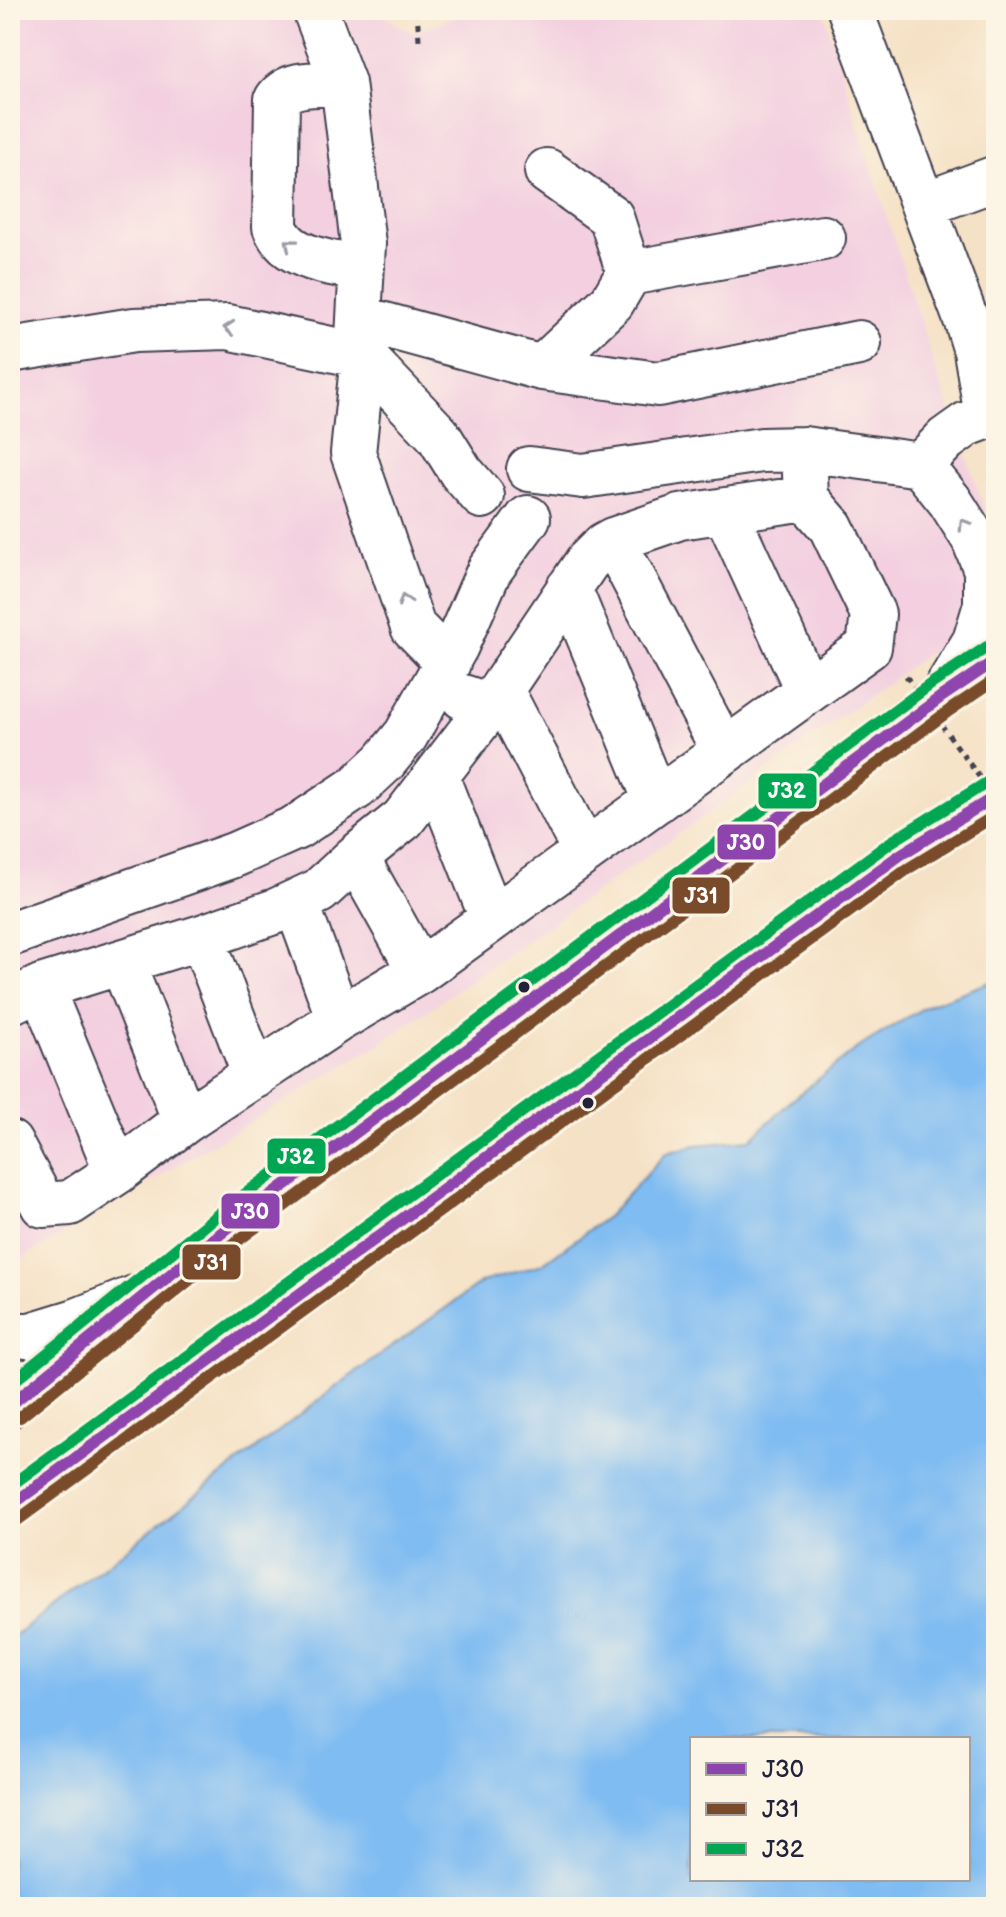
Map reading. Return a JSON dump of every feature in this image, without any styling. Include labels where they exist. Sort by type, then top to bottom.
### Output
[{"type":"main road","points":[[10,1405],[230,1226],[923,687],[996,660]]},
{"type":"main road","points":[[10,1506],[887,864],[996,798]]},
{"type":"street","points":[[315,10],[343,83],[363,244],[361,337],[353,453],[413,627],[441,675],[495,698],[585,852]]},
{"type":"street","points":[[850,10],[923,205],[982,316],[976,351],[992,415],[967,424],[946,439],[921,465]]},
{"type":"street","points":[[343,83],[292,87],[283,91],[277,99],[275,227],[282,240],[304,254],[342,266],[362,267]]},
{"type":"street","points":[[542,368],[612,302],[629,273],[611,217],[547,171]]},
{"type":"street","points":[[923,205],[996,178]]},
{"type":"street","points":[[629,273],[823,238]]},
{"type":"street","points":[[10,350],[134,330],[228,327],[361,337],[658,384],[859,343]]},
{"type":"street","points":[[361,337],[438,435],[461,472],[512,494],[583,476],[762,450],[804,449],[921,465],[950,501],[974,539],[986,570],[986,605],[975,641],[923,687]]},
{"type":"street","points":[[10,1143],[43,1205],[70,1203],[185,1121],[339,1019],[420,971],[869,647],[873,614],[831,527],[806,498],[804,449]]},
{"type":"street","points":[[10,934],[234,855],[297,827],[357,787],[384,762],[406,735],[441,675],[489,571],[512,494]]},
{"type":"street","points":[[117,1172],[26,994],[276,911],[319,891],[403,819],[495,698],[587,562],[613,540],[680,517],[806,498]]},
{"type":"street","points":[[725,510],[808,691]]},
{"type":"street","points":[[613,540],[724,751]]},
{"type":"street","points":[[569,588],[656,801]]},
{"type":"street","points":[[436,776],[492,918]]},
{"type":"street","points":[[356,857],[420,971]]},
{"type":"street","points":[[296,902],[339,1019]]},
{"type":"street","points":[[202,937],[255,1076]]},
{"type":"street","points":[[122,962],[185,1121]]},
{"type":"street","points":[[10,1333],[27,1336],[76,1321],[147,1293]]},
{"type":"path","points":[[417,10],[419,40]]},
{"type":"path","points":[[923,687],[996,798]]},
{"type":"shaded area","points":[[10,10],[374,10],[413,33],[471,10],[823,10],[935,368],[996,541],[996,604],[701,818],[384,1041],[10,1266]]},
{"type":"water","points":[[996,980],[996,1907],[10,1907],[10,1639],[341,1383],[482,1282],[542,1264],[608,1216],[666,1153],[696,1145],[750,1140],[792,1100],[859,1047],[928,1005]]},
{"type":"transit line","name":"J32","points":[[10,1384],[220,1213],[931,684],[987,647]]},
{"type":"transit line","name":"J30","points":[[10,1405],[230,1226],[941,697],[996,660]]},
{"type":"transit line","name":"J31","points":[[20,1417],[240,1239],[950,710],[996,679]]},
{"type":"transit line","name":"J32","points":[[10,1486],[891,842],[988,782]]},
{"type":"transit line","name":"J30","points":[[10,1506],[900,855],[996,796]]},
{"type":"transit line","name":"J31","points":[[19,1519],[909,868],[996,815]]}]
